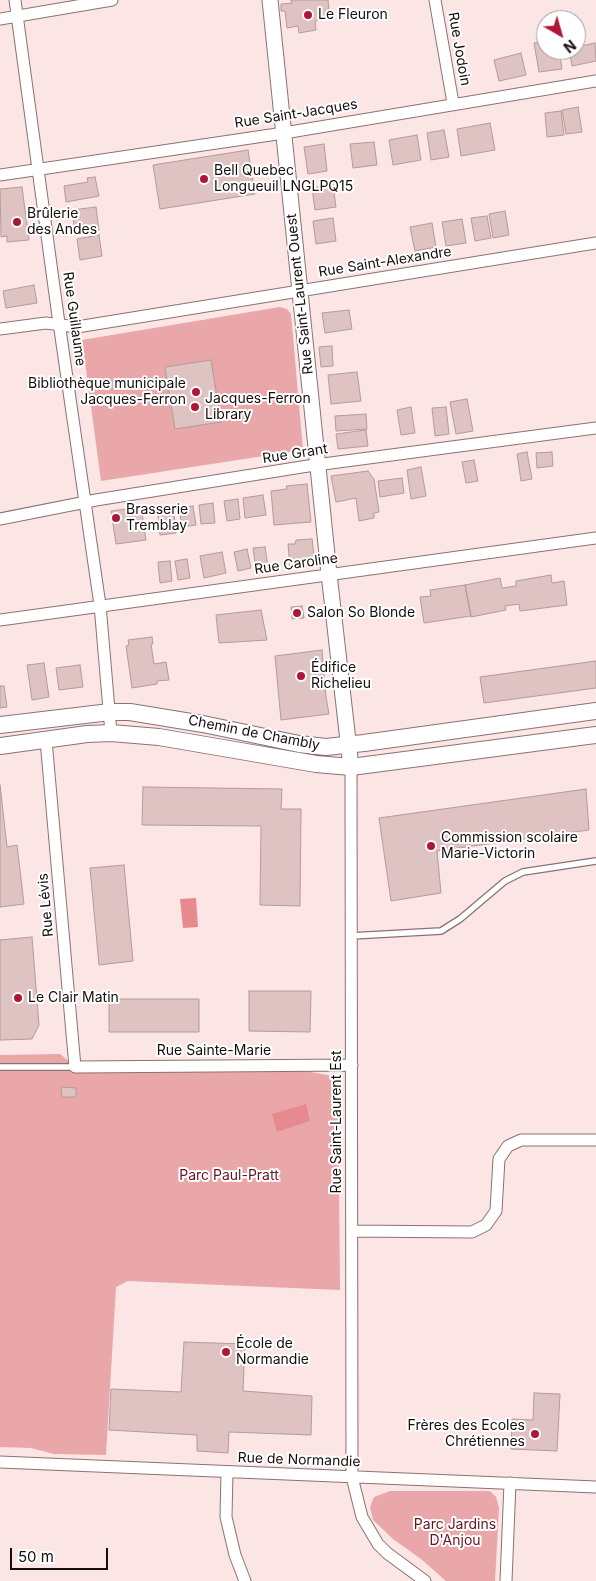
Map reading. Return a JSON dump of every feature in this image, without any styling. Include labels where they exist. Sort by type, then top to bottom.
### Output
[{"type":"main road","name":"Chemin de Chambly","points":[[0,725],[110,712],[130,712],[166,717],[299,744],[326,747],[596,711]]},
{"type":"main road","name":"Chemin de Chambly","points":[[0,746],[111,732],[159,737],[316,764],[351,767],[596,735]]},
{"type":"street","name":"Rue Guillaume","points":[[15,0],[100,605],[111,732]]},
{"type":"street","points":[[0,18],[112,0]]},
{"type":"street","name":"Rue Saint-Laurent Ouest","points":[[270,0],[329,574],[351,767]]},
{"type":"street","name":"Rue Jodoin","points":[[435,0],[453,104]]},
{"type":"street","name":"Rue Saint-Jacques","points":[[0,175],[284,132],[596,81]]},
{"type":"street","name":"Rue Saint-Alexandre","points":[[0,329],[46,323],[77,327],[596,243]]},
{"type":"street","name":"Rue Grant","points":[[0,519],[85,502],[318,466],[596,428]]},
{"type":"street","name":"Rue Caroline","points":[[0,620],[596,538]]},
{"type":"street","name":"Rue Lévis","points":[[46,740],[76,1067]]},
{"type":"street","name":"Rue Saint-Laurent Est","points":[[351,767],[352,1477],[362,1517],[378,1544],[387,1553],[425,1581]]},
{"type":"street","name":"Rue Sainte-Marie","points":[[76,1067],[352,1066]]},
{"type":"street","points":[[352,1231],[472,1232],[486,1225],[496,1212],[499,1159],[508,1146],[521,1140],[596,1140]]},
{"type":"street","name":"Rue de Normandie","points":[[0,1462],[596,1486]]},
{"type":"street","points":[[227,1472],[226,1517],[235,1555],[245,1581]]},
{"type":"street","points":[[506,1581],[510,1483]]},
{"type":"lane","points":[[351,936],[441,931],[460,919],[505,881],[523,872],[596,861]]},
{"type":"lane","points":[[0,1067],[76,1067]]},
{"type":"green space","points":[[280,307],[287,309],[291,314],[303,450],[101,481],[82,340]]},
{"type":"green space","name":"Parc Paul-Pratt","points":[[60,1054],[76,1067],[278,1066],[338,1077],[340,1290],[128,1281],[116,1287],[106,1455],[54,1454],[31,1448],[0,1447],[0,1055]]},
{"type":"green space","name":"Parc Jardins D'Anjou","points":[[390,1491],[490,1491],[496,1497],[499,1508],[495,1581],[446,1581],[421,1559],[393,1539],[373,1520],[370,1507],[374,1497]]},
{"type":"shaded area","points":[[196,898],[198,927],[183,928],[180,899]]},
{"type":"shaded area","points":[[306,1104],[310,1121],[277,1132],[272,1114]]},
{"type":"building","name":"Le Fleuron","points":[[291,0],[328,0],[330,19],[315,21],[316,30],[299,33],[298,26],[287,28],[285,11],[281,11],[281,4],[292,3]]},
{"type":"building","points":[[595,43],[596,61],[572,66],[571,60],[586,60],[586,45]]},
{"type":"building","points":[[521,53],[526,75],[499,81],[494,60]]},
{"type":"building","points":[[537,60],[561,60],[562,69],[539,72]]},
{"type":"building","points":[[578,107],[582,132],[566,134],[562,110]]},
{"type":"building","points":[[561,111],[564,135],[547,137],[545,113]]},
{"type":"building","points":[[490,123],[495,150],[461,156],[457,129]]},
{"type":"building","points":[[444,130],[449,157],[431,160],[427,133]]},
{"type":"building","points":[[417,135],[421,160],[393,165],[389,140]]},
{"type":"building","points":[[374,142],[377,165],[353,168],[350,144]]},
{"type":"building","points":[[324,144],[327,171],[308,174],[304,147]]},
{"type":"building","name":"Bell Quebec Longueuil LNGLPQ15","points":[[248,150],[255,194],[160,209],[153,165]]},
{"type":"building","points":[[95,177],[99,196],[66,202],[64,186],[88,182],[87,178]]},
{"type":"building","points":[[333,185],[336,207],[315,210],[312,188]]},
{"type":"building","points":[[22,187],[29,240],[7,242],[7,236],[1,237],[0,189]]},
{"type":"building","points":[[96,207],[99,230],[75,233],[72,210]]},
{"type":"building","points":[[505,211],[509,235],[493,238],[489,214]]},
{"type":"building","points":[[487,216],[491,238],[475,241],[471,218]]},
{"type":"building","points":[[333,218],[336,241],[316,244],[313,221]]},
{"type":"building","points":[[462,219],[466,243],[446,246],[442,222]]},
{"type":"building","points":[[432,223],[436,247],[415,251],[410,227]]},
{"type":"building","points":[[99,235],[102,256],[80,260],[77,239]]},
{"type":"building","points":[[34,285],[37,303],[6,308],[3,291]]},
{"type":"building","points":[[349,310],[352,329],[325,333],[322,313]]},
{"type":"building","points":[[332,346],[333,366],[321,367],[319,347]]},
{"type":"building","name":"Jacques-Ferron Library","points":[[211,360],[221,422],[175,429],[165,367]]},
{"type":"building","points":[[357,372],[361,401],[331,404],[328,375]]},
{"type":"building","points":[[467,399],[473,431],[456,434],[450,402]]},
{"type":"building","points":[[411,407],[415,433],[401,435],[397,410]]},
{"type":"building","points":[[446,407],[449,434],[435,436],[432,408]]},
{"type":"building","points":[[366,414],[367,429],[336,431],[335,416]]},
{"type":"building","points":[[366,430],[368,446],[338,449],[336,434]]},
{"type":"building","points":[[527,452],[532,479],[521,481],[517,454]]},
{"type":"building","points":[[552,452],[553,466],[537,468],[536,453]]},
{"type":"building","points":[[474,460],[478,481],[466,483],[462,462]]},
{"type":"building","points":[[421,467],[426,496],[411,499],[407,470]]},
{"type":"building","points":[[368,471],[374,479],[379,512],[374,513],[374,518],[359,521],[356,498],[336,502],[331,476]]},
{"type":"building","points":[[402,478],[404,493],[380,497],[378,481]]},
{"type":"building","points":[[307,484],[311,522],[274,525],[271,491],[287,489],[286,486]]},
{"type":"building","points":[[263,495],[266,515],[245,518],[243,498]]},
{"type":"building","points":[[238,499],[240,519],[227,521],[224,501]]},
{"type":"building","points":[[213,503],[215,523],[201,524],[199,505]]},
{"type":"building","points":[[193,506],[196,525],[182,527],[179,508]]},
{"type":"building","points":[[141,507],[146,540],[116,544],[111,511]]},
{"type":"building","points":[[174,514],[176,533],[160,535],[158,515]]},
{"type":"building","points":[[312,539],[315,565],[290,568],[288,544],[295,544],[296,540]]},
{"type":"building","points":[[265,547],[268,567],[256,569],[253,548]]},
{"type":"building","points":[[247,549],[251,568],[238,571],[234,552]]},
{"type":"building","points":[[222,552],[226,573],[204,578],[200,556]]},
{"type":"building","points":[[187,559],[190,578],[178,580],[175,561]]},
{"type":"building","points":[[170,561],[172,581],[160,583],[158,562]]},
{"type":"building","points":[[551,575],[552,583],[564,581],[567,605],[520,611],[519,604],[505,606],[506,610],[471,617],[465,585],[500,578],[502,588],[516,586],[516,581]]},
{"type":"building","points":[[465,585],[471,616],[424,623],[420,597],[431,596],[430,590]]},
{"type":"building","name":"Salon So Blonde","points":[[302,606],[304,618],[292,619],[291,607]]},
{"type":"building","points":[[261,610],[267,640],[219,643],[216,615]]},
{"type":"building","points":[[152,637],[153,644],[151,644],[154,664],[166,662],[169,680],[157,681],[157,684],[132,688],[126,646],[129,645],[128,640]]},
{"type":"building","name":"Édifice Richelieu","points":[[322,650],[329,714],[281,720],[275,656]]},
{"type":"building","points":[[596,661],[596,688],[484,703],[480,677]]},
{"type":"building","points":[[44,663],[49,697],[32,700],[27,665]]},
{"type":"building","points":[[80,665],[83,687],[59,690],[56,668]]},
{"type":"building","points":[[0,686],[4,686],[7,707],[0,708]]},
{"type":"building","points":[[0,785],[7,847],[17,845],[24,904],[0,907]]},
{"type":"building","points":[[143,787],[282,789],[281,809],[301,809],[300,906],[260,905],[261,826],[142,825]]},
{"type":"building","name":"Commission scolaire Marie-Victorin","points":[[586,789],[589,830],[437,851],[441,893],[391,901],[379,818]]},
{"type":"building","points":[[124,865],[133,961],[99,965],[90,868]]},
{"type":"building","name":"Le Clair Matin","points":[[32,937],[39,1025],[32,1039],[0,1040],[0,940]]},
{"type":"building","points":[[249,991],[311,991],[310,1032],[249,1031]]},
{"type":"building","points":[[109,999],[199,999],[199,1032],[109,1032]]},
{"type":"building","points":[[61,1087],[76,1088],[76,1097],[62,1097]]},
{"type":"building","points":[[184,1342],[245,1344],[243,1391],[312,1396],[311,1435],[229,1432],[228,1453],[197,1451],[197,1435],[109,1430],[111,1389],[181,1392]]},
{"type":"building","name":"Frères des Ecoles Chrétiennes","points":[[534,1393],[560,1394],[557,1451],[511,1449],[512,1419],[533,1420]]},
{"type":"place","name":"Le Fleuron","points":[[308,15]]},
{"type":"place","name":"Bell Quebec Longueuil LNGLPQ15","points":[[204,179]]},
{"type":"place","name":"Brûlerie des Andes","points":[[17,222]]},
{"type":"place","name":"Bibliothèque municipale Jacques-Ferron","points":[[196,392]]},
{"type":"place","name":"Jacques-Ferron Library","points":[[195,407]]},
{"type":"place","name":"Brasserie Tremblay","points":[[116,518]]},
{"type":"place","name":"Salon So Blonde","points":[[297,613]]},
{"type":"place","name":"Édifice Richelieu","points":[[301,676]]},
{"type":"place","name":"Commission scolaire Marie-Victorin","points":[[431,846]]},
{"type":"place","name":"Le Clair Matin","points":[[18,998]]},
{"type":"place","name":"École de Normandie","points":[[226,1352]]},
{"type":"place","name":"Frères des Ecoles Chrétiennes","points":[[535,1434]]}]
